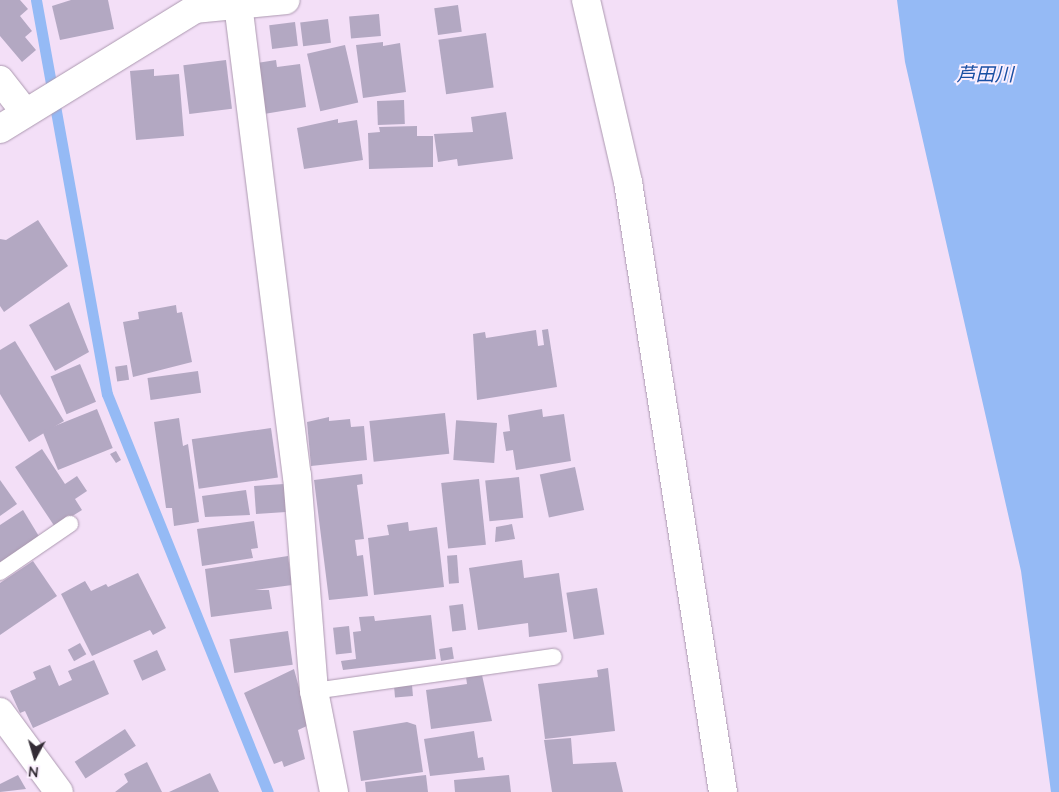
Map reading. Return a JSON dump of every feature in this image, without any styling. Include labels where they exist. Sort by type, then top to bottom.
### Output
[{"type":"street","points":[[0,129],[194,5],[286,0]]},
{"type":"street","points":[[586,0],[628,182],[723,792]]},
{"type":"street","points":[[238,4],[297,475],[314,691],[334,792]]},
{"type":"street","points":[[0,80],[45,99]]},
{"type":"street","points":[[3,722],[59,792]]},
{"type":"lane","points":[[0,572],[70,524]]},
{"type":"lane","points":[[314,691],[554,657]]},
{"type":"water","name":"芦田川","points":[[897,0],[1059,0],[1059,792],[1051,792],[1021,571],[905,62]]},
{"type":"building","points":[[0,0],[20,0],[28,9],[20,16],[32,31],[25,37],[36,50],[22,62],[0,36]]},
{"type":"building","points":[[71,0],[108,0],[114,29],[60,40],[52,6]]},
{"type":"building","points":[[458,5],[462,32],[438,35],[434,8]]},
{"type":"building","points":[[379,14],[381,36],[351,39],[349,17]]},
{"type":"building","points":[[328,19],[331,43],[303,46],[300,22]]},
{"type":"building","points":[[295,22],[298,46],[272,49],[269,25]]},
{"type":"building","points":[[486,33],[494,87],[446,94],[438,40]]},
{"type":"building","points":[[383,42],[383,46],[400,43],[406,92],[363,98],[356,45]]},
{"type":"building","points":[[345,45],[358,102],[320,111],[307,54]]},
{"type":"building","points":[[226,60],[232,109],[189,114],[183,65]]},
{"type":"building","points":[[276,60],[277,67],[300,64],[306,107],[264,114],[257,63]]},
{"type":"building","points":[[154,69],[154,76],[179,74],[184,136],[136,140],[130,71]]},
{"type":"building","points":[[404,100],[405,124],[378,125],[377,101]]},
{"type":"building","points":[[506,112],[513,159],[458,166],[457,159],[438,162],[434,134],[473,132],[471,117]]},
{"type":"building","points":[[338,119],[338,123],[357,120],[363,160],[304,169],[297,128]]},
{"type":"building","points":[[417,126],[417,136],[433,136],[433,167],[369,169],[368,133],[380,132],[379,127]]},
{"type":"building","points":[[38,220],[68,266],[4,312],[0,306],[0,239],[6,240]]},
{"type":"building","points":[[69,302],[89,352],[55,371],[29,325]]},
{"type":"building","points":[[176,305],[177,313],[182,312],[192,362],[133,377],[123,322],[139,319],[138,312]]},
{"type":"building","points":[[548,329],[557,387],[477,400],[473,334],[485,332],[486,338],[536,330],[538,346],[544,345],[542,330]]},
{"type":"building","points":[[15,341],[64,421],[29,442],[0,394],[0,350]]},
{"type":"building","points":[[80,364],[96,402],[67,414],[51,377]]},
{"type":"building","points":[[127,365],[129,380],[117,382],[115,367]]},
{"type":"building","points":[[198,371],[201,393],[151,400],[147,378]]},
{"type":"building","points":[[97,409],[113,448],[58,470],[42,431]]},
{"type":"building","points":[[542,409],[543,417],[564,414],[571,461],[516,470],[513,450],[506,451],[503,432],[510,431],[508,415]]},
{"type":"building","points":[[445,413],[449,454],[374,462],[369,421]]},
{"type":"building","points":[[329,417],[329,421],[350,419],[351,427],[364,426],[367,460],[311,466],[307,422]]},
{"type":"building","points":[[179,418],[183,446],[188,444],[199,522],[174,526],[172,508],[166,508],[154,422]]},
{"type":"building","points":[[456,420],[497,423],[494,463],[453,460]]},
{"type":"building","points":[[271,428],[278,478],[199,489],[192,439]]},
{"type":"building","points":[[42,449],[65,484],[77,476],[87,491],[75,499],[82,510],[55,527],[15,467]]},
{"type":"building","points":[[116,451],[121,460],[116,463],[110,454]]},
{"type":"building","points":[[575,467],[584,510],[549,518],[540,474]]},
{"type":"building","points":[[362,474],[363,484],[357,485],[364,539],[355,540],[357,556],[363,555],[368,596],[329,600],[314,480]]},
{"type":"building","points":[[519,477],[523,518],[489,521],[485,481]]},
{"type":"building","points":[[479,479],[486,545],[448,549],[441,483]]},
{"type":"building","points":[[0,480],[17,504],[0,516]]},
{"type":"building","points":[[284,484],[286,512],[256,514],[254,486]]},
{"type":"building","points":[[246,490],[250,515],[205,517],[202,496]]},
{"type":"building","points":[[23,510],[40,538],[0,563],[0,525]]},
{"type":"building","points":[[254,521],[258,548],[251,549],[253,558],[202,566],[197,529]]},
{"type":"building","points":[[408,522],[409,531],[437,527],[444,587],[374,595],[368,538],[389,535],[387,525]]},
{"type":"building","points":[[512,524],[515,539],[495,542],[496,527]]},
{"type":"building","points":[[457,555],[459,583],[449,584],[447,556]]},
{"type":"building","points":[[288,556],[292,585],[255,590],[269,590],[272,609],[211,617],[205,569]]},
{"type":"building","points":[[522,560],[524,578],[559,573],[567,632],[529,637],[528,623],[478,630],[469,568]]},
{"type":"building","points":[[33,561],[57,596],[0,635],[0,583]]},
{"type":"building","points":[[138,573],[166,628],[153,635],[150,630],[92,656],[61,594],[85,581],[91,591],[106,584],[108,587]]},
{"type":"building","points":[[597,588],[604,634],[574,639],[566,593]]},
{"type":"building","points":[[463,604],[466,630],[452,632],[449,606]]},
{"type":"building","points":[[431,615],[436,659],[343,670],[341,661],[356,659],[353,632],[361,631],[359,617],[374,616],[375,621]]},
{"type":"building","points":[[349,626],[352,653],[336,655],[333,628]]},
{"type":"building","points":[[288,631],[293,665],[234,673],[230,639]]},
{"type":"building","points":[[80,643],[86,654],[74,661],[68,650]]},
{"type":"building","points":[[452,647],[454,659],[441,661],[439,649]]},
{"type":"building","points":[[157,650],[166,670],[142,681],[133,661]]},
{"type":"building","points":[[94,660],[109,694],[33,728],[25,711],[20,713],[10,691],[36,679],[33,672],[50,665],[59,686],[72,680],[68,671]]},
{"type":"building","points":[[608,668],[615,731],[545,739],[538,684],[598,677],[597,670]]},
{"type":"building","points":[[294,669],[309,725],[298,730],[305,759],[284,767],[282,761],[274,764],[244,693]]},
{"type":"building","points":[[482,675],[492,721],[431,729],[426,690],[467,684],[466,677]]},
{"type":"building","points":[[412,685],[413,696],[395,698],[394,687]]},
{"type":"building","points":[[407,722],[416,725],[423,772],[361,781],[353,731]]},
{"type":"building","points":[[125,729],[136,746],[86,778],[75,762]]},
{"type":"building","points":[[474,731],[478,758],[483,757],[485,770],[430,776],[424,739]]},
{"type":"building","points":[[571,738],[573,764],[616,762],[623,792],[552,792],[544,740]]},
{"type":"building","points":[[147,762],[162,792],[115,792],[128,782],[124,774]]},
{"type":"building","points":[[210,773],[219,792],[169,792]]},
{"type":"building","points":[[18,775],[26,789],[0,792],[0,784]]},
{"type":"building","points":[[426,775],[428,792],[366,792],[365,782]]},
{"type":"building","points":[[509,775],[511,792],[455,792],[454,780]]},
{"type":"waterway","points":[[36,0],[107,394],[268,792]]}]
